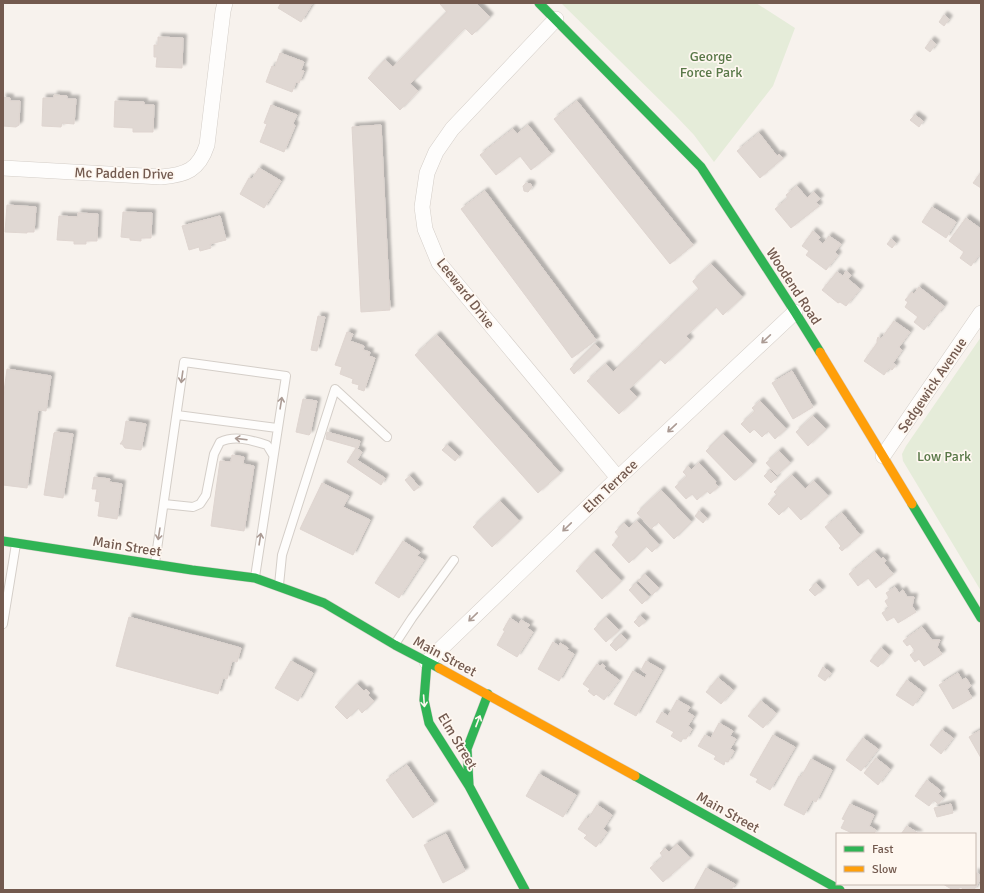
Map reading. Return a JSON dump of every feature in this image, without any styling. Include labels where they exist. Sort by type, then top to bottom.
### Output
[{"type":"street","name":"Mc Padden Drive","points":[[3,168],[161,177],[180,175],[189,172],[201,160],[207,144],[225,3]]},
{"type":"street","name":"Woodend Road","points":[[540,3],[701,167],[795,312],[981,618]]},
{"type":"street","name":"Leeward Drive","points":[[556,19],[452,129],[436,152],[427,173],[422,207],[425,229],[439,263],[618,478]]},
{"type":"street","name":"Elm Terrace","points":[[426,662],[618,478],[795,312]]},
{"type":"street","name":"Sedgewick Avenue","points":[[883,456],[981,313]]},
{"type":"street","name":"Main Street","points":[[3,541],[255,578],[324,603],[395,645],[488,694],[840,890]]},
{"type":"street","name":"Elm Street","points":[[426,662],[424,700],[429,723],[469,786],[526,890]]},
{"type":"street","name":"Elm Street","points":[[469,786],[467,748],[488,694]]},
{"type":"lane","points":[[154,564],[184,362],[286,376],[255,578]]},
{"type":"lane","points":[[279,586],[282,555],[335,389],[387,436]]},
{"type":"lane","points":[[177,415],[277,428]]},
{"type":"lane","points":[[164,504],[193,507],[200,504],[206,495],[214,454],[220,442],[228,438],[238,438],[267,445],[273,456]]},
{"type":"lane","points":[[3,624],[16,544]]},
{"type":"lane","points":[[395,645],[412,618],[454,560]]},
{"type":"green space","name":"George Force Park","points":[[561,3],[756,3],[795,28],[773,86],[714,162],[694,135],[675,115]]},
{"type":"green space","name":"Low Park","points":[[981,337],[981,591],[903,461],[902,454]]},
{"type":"building","points":[[281,3],[312,4],[301,22],[278,8]]},
{"type":"building","points":[[476,3],[490,17],[472,35],[465,28],[410,84],[418,91],[400,110],[368,78],[385,60],[393,67],[447,12],[440,4]]},
{"type":"building","points":[[944,15],[949,19],[944,26],[939,22]]},
{"type":"building","points":[[158,37],[183,38],[182,68],[156,67],[157,57],[154,57],[154,45],[158,45]]},
{"type":"building","points":[[931,40],[936,44],[930,52],[925,48]]},
{"type":"building","points":[[280,53],[304,62],[301,70],[304,71],[299,83],[296,82],[292,92],[266,82],[272,66],[275,67]]},
{"type":"building","points":[[54,95],[67,96],[67,99],[76,99],[74,124],[62,123],[61,127],[42,126],[43,98],[54,98]]},
{"type":"building","points":[[3,97],[10,98],[10,101],[20,101],[19,125],[16,127],[3,126]]},
{"type":"building","points":[[115,101],[144,102],[144,105],[154,105],[153,132],[133,132],[133,128],[114,127]]},
{"type":"building","points":[[577,101],[693,245],[670,264],[554,119]]},
{"type":"building","points":[[271,105],[297,115],[293,123],[295,126],[284,152],[260,142],[267,124],[264,123]]},
{"type":"building","points":[[915,115],[923,121],[919,127],[910,120]]},
{"type":"building","points":[[381,125],[390,310],[361,312],[352,127]]},
{"type":"building","points":[[528,125],[551,154],[531,170],[520,156],[496,175],[480,155],[513,129],[517,134]]},
{"type":"building","points":[[759,133],[777,156],[779,154],[783,158],[760,178],[737,151]]},
{"type":"building","points":[[259,168],[281,181],[264,208],[240,194],[249,178],[252,179]]},
{"type":"building","points":[[981,172],[981,188],[973,183]]},
{"type":"building","points":[[526,183],[531,184],[532,187],[528,192],[524,191],[523,186]]},
{"type":"building","points":[[797,186],[807,198],[814,192],[820,199],[816,202],[819,206],[791,228],[775,209],[788,198],[786,195]]},
{"type":"building","points":[[485,191],[596,340],[572,358],[461,209]]},
{"type":"building","points":[[7,205],[36,207],[34,232],[5,232]]},
{"type":"building","points":[[932,207],[956,222],[946,238],[922,222]]},
{"type":"building","points":[[123,212],[152,213],[151,238],[141,238],[141,241],[121,237]]},
{"type":"building","points":[[78,213],[98,214],[97,241],[86,241],[86,244],[74,244],[74,241],[57,240],[59,216],[78,217]]},
{"type":"building","points":[[220,216],[226,240],[210,244],[211,248],[200,251],[199,247],[189,250],[182,226]]},
{"type":"building","points":[[966,218],[981,229],[981,255],[978,256],[971,266],[960,258],[964,252],[949,241]]},
{"type":"building","points":[[813,231],[820,237],[818,240],[823,244],[829,236],[841,244],[835,252],[838,255],[826,270],[806,255],[809,251],[802,246]]},
{"type":"building","points":[[891,239],[896,243],[892,248],[887,244]]},
{"type":"building","points":[[711,264],[742,297],[723,315],[716,307],[686,336],[690,340],[665,364],[660,359],[629,389],[637,397],[619,414],[587,381],[606,364],[613,372],[699,289],[693,281]]},
{"type":"building","points":[[846,271],[851,275],[848,279],[860,289],[846,306],[840,302],[838,303],[822,290],[837,272],[843,276]]},
{"type":"building","points":[[919,287],[944,306],[924,330],[914,322],[918,317],[905,307],[908,302],[905,300],[912,292],[914,294]]},
{"type":"building","points":[[318,316],[325,317],[317,351],[311,350]]},
{"type":"building","points":[[894,321],[910,332],[899,347],[902,350],[893,363],[896,365],[892,370],[889,368],[884,375],[864,361],[877,343],[878,337],[881,339]]},
{"type":"building","points":[[347,332],[353,334],[350,341],[364,346],[363,350],[370,352],[369,356],[375,358],[364,391],[358,389],[359,385],[352,383],[353,379],[340,374],[342,367],[335,365]]},
{"type":"building","points":[[437,335],[560,473],[538,493],[415,355]]},
{"type":"building","points":[[595,344],[600,349],[574,374],[570,369]]},
{"type":"building","points":[[7,369],[51,376],[46,411],[38,410],[27,488],[3,485],[3,399]]},
{"type":"building","points":[[792,371],[813,407],[793,419],[772,383]]},
{"type":"building","points":[[303,399],[317,401],[309,435],[296,432]]},
{"type":"building","points":[[760,401],[786,429],[775,439],[768,431],[762,437],[754,429],[750,433],[741,424],[755,411],[752,408]]},
{"type":"building","points":[[813,416],[826,429],[808,446],[796,432]]},
{"type":"building","points":[[126,421],[146,424],[141,450],[125,448],[122,444],[120,444],[123,440]]},
{"type":"building","points":[[327,432],[360,441],[358,448],[326,439]]},
{"type":"building","points":[[54,433],[73,434],[63,498],[44,495]]},
{"type":"building","points":[[723,434],[753,464],[736,480],[734,480],[706,451]]},
{"type":"building","points":[[447,445],[459,456],[455,461],[442,450]]},
{"type":"building","points":[[356,448],[362,452],[357,460],[385,478],[381,485],[347,462]]},
{"type":"building","points":[[779,451],[790,463],[777,475],[766,463]]},
{"type":"building","points":[[232,455],[244,457],[243,464],[254,466],[244,531],[211,526],[220,461],[231,462]]},
{"type":"building","points":[[699,463],[716,482],[715,483],[718,487],[710,494],[707,491],[697,500],[692,494],[686,499],[675,487],[687,476],[683,472],[688,466],[691,470]]},
{"type":"building","points":[[770,470],[777,477],[771,483],[764,476]]},
{"type":"building","points":[[792,475],[805,489],[814,481],[828,496],[801,520],[788,506],[779,515],[768,504],[777,495],[774,492]]},
{"type":"building","points":[[410,476],[419,487],[414,491],[405,480]]},
{"type":"building","points":[[94,477],[110,479],[109,482],[122,484],[117,519],[98,516],[100,502],[95,501],[97,489],[92,489]]},
{"type":"building","points":[[322,483],[349,496],[343,507],[370,520],[353,555],[300,529]]},
{"type":"building","points":[[661,490],[691,522],[674,539],[658,522],[651,529],[637,513]]},
{"type":"building","points":[[500,501],[519,521],[492,547],[473,527]]},
{"type":"building","points":[[699,511],[707,518],[703,523],[695,516]]},
{"type":"building","points":[[842,513],[860,535],[842,551],[839,548],[841,546],[825,527]]},
{"type":"building","points":[[637,521],[659,545],[652,552],[646,546],[629,563],[612,545],[619,537],[615,532],[624,523],[629,528]]},
{"type":"building","points":[[403,541],[420,552],[417,556],[424,560],[399,598],[375,583]]},
{"type":"building","points":[[594,552],[621,581],[602,599],[576,571]]},
{"type":"building","points":[[875,552],[881,559],[883,557],[886,561],[884,563],[893,574],[876,588],[868,578],[858,586],[849,574]]},
{"type":"building","points":[[645,574],[659,588],[652,595],[638,581]]},
{"type":"building","points":[[636,583],[649,597],[642,604],[629,590]]},
{"type":"building","points":[[816,583],[822,590],[815,596],[809,590]]},
{"type":"building","points":[[895,587],[899,593],[903,590],[907,597],[914,597],[912,606],[916,612],[898,623],[894,617],[887,621],[882,613],[889,608],[885,601],[889,598],[886,593]]},
{"type":"building","points":[[640,616],[646,621],[639,627],[634,622]]},
{"type":"building","points":[[129,617],[241,648],[237,662],[232,661],[227,679],[223,678],[218,694],[116,666]]},
{"type":"building","points":[[606,617],[619,630],[606,642],[594,629]]},
{"type":"building","points":[[510,618],[519,624],[521,620],[530,625],[527,628],[533,632],[517,657],[497,645]]},
{"type":"building","points":[[922,627],[932,640],[940,640],[937,647],[942,654],[924,666],[919,659],[915,662],[910,655],[915,651],[910,644],[907,646],[903,641]]},
{"type":"building","points":[[621,634],[627,640],[616,651],[610,645]]},
{"type":"building","points":[[553,642],[559,646],[560,643],[574,654],[559,681],[538,669]]},
{"type":"building","points":[[881,648],[889,655],[878,667],[870,661]]},
{"type":"building","points":[[291,661],[313,673],[298,701],[275,688]]},
{"type":"building","points":[[646,661],[662,670],[636,716],[614,704],[633,671],[645,678],[647,674],[641,670]]},
{"type":"building","points":[[597,664],[600,666],[602,664],[605,666],[604,669],[619,680],[604,700],[596,694],[594,696],[588,691],[590,689],[583,684]]},
{"type":"building","points":[[823,667],[831,673],[825,681],[818,676]]},
{"type":"building","points":[[958,673],[962,680],[966,678],[971,686],[967,689],[972,698],[953,709],[939,685]]},
{"type":"building","points":[[718,678],[733,690],[721,704],[706,692]]},
{"type":"building","points":[[907,680],[923,692],[913,706],[896,695]]},
{"type":"building","points":[[357,684],[364,691],[366,689],[370,693],[368,695],[374,701],[362,713],[358,708],[347,719],[335,707]]},
{"type":"building","points":[[677,700],[690,707],[687,712],[694,716],[688,726],[692,729],[686,739],[683,738],[681,742],[671,736],[674,732],[656,722],[662,712],[668,716]]},
{"type":"building","points":[[761,701],[776,713],[763,728],[748,716]]},
{"type":"building","points":[[719,723],[733,731],[730,736],[736,739],[730,749],[734,751],[728,762],[725,761],[724,765],[714,759],[716,756],[698,746],[705,735],[711,738]]},
{"type":"building","points":[[942,730],[953,738],[941,754],[930,745]]},
{"type":"building","points":[[981,730],[981,758],[969,737]]},
{"type":"building","points":[[773,735],[795,747],[770,790],[756,782],[758,779],[750,775]]},
{"type":"building","points":[[863,738],[878,749],[861,771],[846,760]]},
{"type":"building","points":[[876,758],[890,769],[878,785],[864,773]]},
{"type":"building","points":[[811,759],[832,770],[816,802],[812,800],[804,815],[784,805],[799,776],[801,777]]},
{"type":"building","points":[[407,765],[434,804],[413,818],[386,780]]},
{"type":"building","points":[[539,774],[576,795],[563,817],[526,796]]},
{"type":"building","points":[[927,780],[941,791],[938,794],[943,798],[938,804],[934,800],[929,806],[915,796]]},
{"type":"building","points":[[850,804],[874,815],[869,826],[876,830],[874,833],[852,833],[841,828],[845,820],[842,819]]},
{"type":"building","points":[[951,804],[953,813],[937,817],[934,808]]},
{"type":"building","points":[[597,805],[612,815],[603,829],[607,832],[596,847],[584,838],[587,835],[578,829],[586,818],[588,819]]},
{"type":"building","points":[[907,826],[918,833],[902,833]]},
{"type":"building","points":[[446,834],[465,871],[443,883],[424,845]]},
{"type":"building","points":[[677,844],[690,858],[663,882],[650,868],[663,857],[660,853],[665,848],[669,852]]},
{"type":"building","points":[[706,868],[735,884],[731,890],[694,890]]},
{"type":"building","points":[[976,873],[981,876],[974,890],[965,890],[960,887],[958,890],[953,890],[945,885],[976,885]]},
{"type":"traffic: fast","points":[[539,3],[701,167],[820,352]]},
{"type":"traffic: fast","points":[[912,504],[981,618]]},
{"type":"traffic: fast","points":[[3,541],[192,570],[255,578],[324,603],[395,645],[439,668]]},
{"type":"traffic: fast","points":[[427,662],[424,700],[429,723],[469,786],[525,890]]},
{"type":"traffic: fast","points":[[469,785],[467,749],[488,694]]},
{"type":"traffic: fast","points":[[635,776],[840,890]]},
{"type":"traffic: slow","points":[[820,352],[912,504]]},
{"type":"traffic: slow","points":[[439,668],[635,776]]}]
